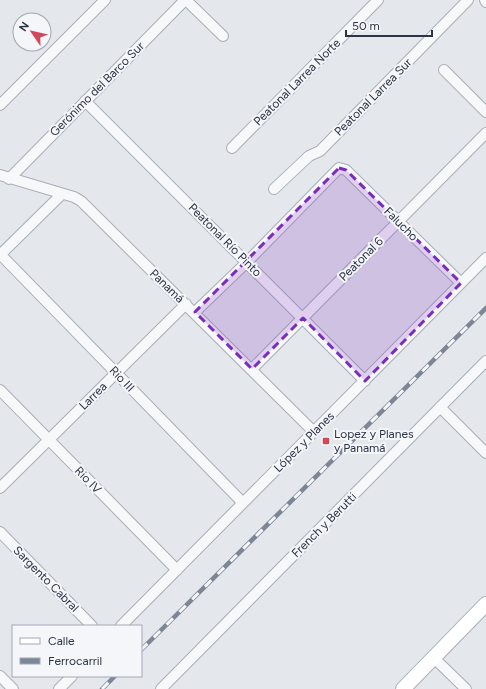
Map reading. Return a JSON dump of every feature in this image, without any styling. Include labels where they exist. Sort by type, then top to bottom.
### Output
[{"type":"street","points":[[0,105],[105,0]]},
{"type":"street","points":[[186,0],[223,36]]},
{"type":"street","name":"Gerónimo del Barco Sur","points":[[4,177],[85,101],[186,0]]},
{"type":"street","name":"Peatonal Larrea Norte","points":[[232,148],[378,0]]},
{"type":"street","name":"Peatonal Larrea Sur","points":[[274,189],[309,156],[320,150],[468,0]]},
{"type":"street","points":[[444,70],[486,112]]},
{"type":"street","name":"Peatonal Río Pinto","points":[[85,101],[365,381]]},
{"type":"street","name":"Peatonal 6","points":[[252,369],[486,133]]},
{"type":"street","name":"Falucho","points":[[247,262],[339,168],[346,170],[461,283]]},
{"type":"street","name":"Panamá","points":[[4,177],[74,197],[81,201],[195,312],[314,432]]},
{"type":"street","points":[[0,255],[62,194]]},
{"type":"street","name":"Rio III","points":[[0,255],[243,503]]},
{"type":"street","name":"López y Planes","points":[[122,625],[486,258]]},
{"type":"street","points":[[195,312],[247,262]]},
{"type":"street","name":"Larrea","points":[[0,488],[186,304]]},
{"type":"street","name":"French y Berutti","points":[[161,689],[486,361]]},
{"type":"street","name":"Rio IV","points":[[0,390],[176,570]]},
{"type":"street","points":[[440,407],[486,453]]},
{"type":"street","name":"Sargento Cabral","points":[[0,532],[91,625]]},
{"type":"street","points":[[403,689],[486,604]]},
{"type":"street","points":[[434,658],[466,689]]},
{"type":"street","points":[[0,676],[13,689]]},
{"type":"street","points":[[59,689],[71,677]]},
{"type":"highlighted area","points":[[339,168],[346,170],[461,283],[365,381],[303,318],[252,369],[195,312]]},
{"type":"railway","points":[[142,649],[486,308]]},
{"type":"railway","points":[[102,689],[114,677]]},
{"type":"place","name":"Lopez y Planes y Panamá","points":[[326,441]]}]
